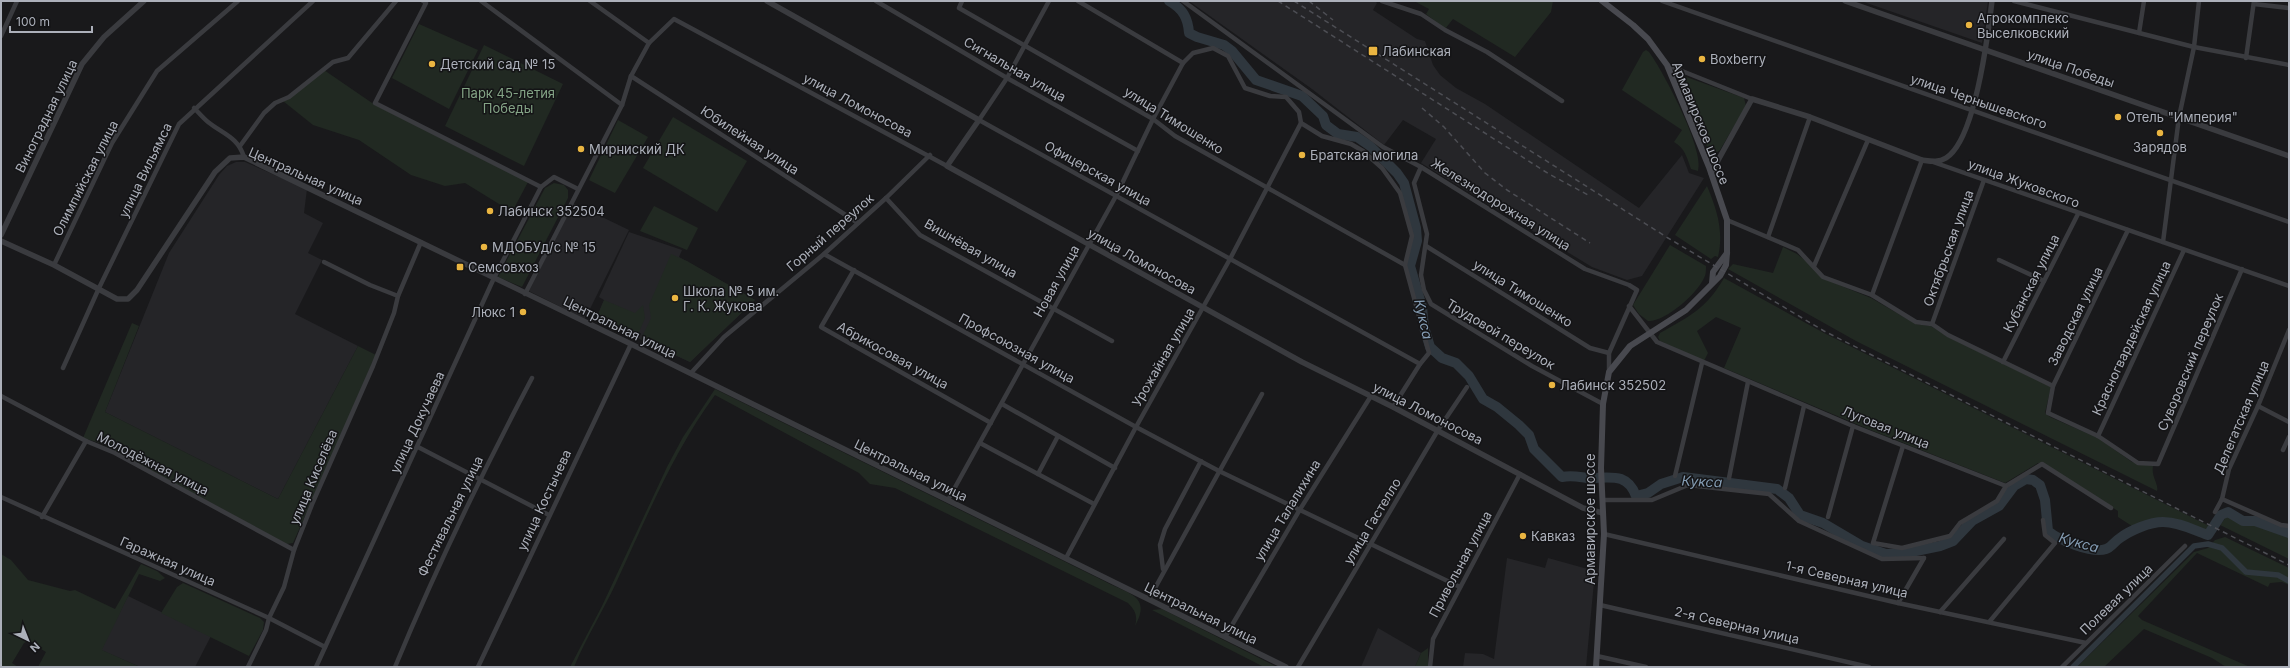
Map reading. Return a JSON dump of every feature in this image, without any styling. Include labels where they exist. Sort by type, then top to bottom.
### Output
[{"type":"main road","name":"Армавирское шоссе","points":[[1596,667],[1604,534],[1601,484],[1603,404],[1608,372],[1630,346],[1686,310],[1720,276],[1726,266],[1727,253],[1726,220],[1711,173],[1667,65],[1648,39],[1606,2]]},
{"type":"street","points":[[1,36],[17,1]]},
{"type":"street","name":"Виноградная улица","points":[[1,235],[82,64],[104,37],[144,1]]},
{"type":"street","name":"Олимпийская улица","points":[[54,265],[112,143],[157,71],[238,1]]},
{"type":"street","name":"улица Вильямса","points":[[63,368],[99,288],[179,124],[194,108],[313,1]]},
{"type":"street","points":[[240,146],[264,113],[275,103],[289,97],[333,62],[348,58],[396,1]]},
{"type":"street","points":[[423,1],[426,3],[375,103],[541,187],[554,177],[578,188]]},
{"type":"street","points":[[481,1],[622,105]]},
{"type":"street","points":[[525,294],[578,188],[622,105],[630,76],[649,42],[590,1]]},
{"type":"street","name":"Офицерская улица","points":[[767,1],[1420,364]]},
{"type":"street","name":"Сигнальная улица","points":[[876,1],[884,3],[1007,78],[1138,151]]},
{"type":"street","name":"улица Тимошенко","points":[[962,1],[959,8],[1025,44],[1153,118],[1175,136],[1405,265]]},
{"type":"street","points":[[947,166],[1007,78],[1049,1]]},
{"type":"street","points":[[1078,1],[1183,63],[1193,53],[1213,48],[1228,56],[1245,88],[1270,96],[1286,98],[1299,112],[1301,123],[1322,136],[1351,144],[1363,151],[1382,168],[1400,193],[1412,236],[1405,265],[1429,353],[1420,364],[1393,407]]},
{"type":"street","name":"Железнодорожная улица","points":[[1183,1],[1383,147],[1421,167],[1585,269],[1629,285],[1637,290]]},
{"type":"street","points":[[1382,1],[1418,13],[1444,30],[1487,52],[1562,101]]},
{"type":"street","name":"улица Чернышевского","points":[[1662,1],[2289,222]]},
{"type":"street","name":"улица Победы","points":[[1845,1],[2289,156]]},
{"type":"street","points":[[1933,162],[1946,158],[1954,151],[1962,139],[1972,110],[1987,50],[1992,1]]},
{"type":"street","points":[[2014,1],[2194,48],[2289,65]]},
{"type":"street","points":[[2139,33],[2144,1]]},
{"type":"street","points":[[2163,242],[2179,117],[2194,48],[2199,1]]},
{"type":"street","points":[[2246,58],[2254,2],[2289,8]]},
{"type":"street","name":"улица Ломоносова","points":[[649,42],[674,19],[1090,243],[1203,308],[1302,362],[1438,430],[1583,508],[1603,513]]},
{"type":"street","name":"Новая улица","points":[[948,500],[1002,404],[1053,307],[1116,196],[1153,118],[1183,63]]},
{"type":"street","name":"улица Жуковского","points":[[1667,65],[1752,99],[1810,117],[1922,160],[1933,162],[2078,214],[2289,286]]},
{"type":"street","name":"Юбилейная улица","points":[[630,76],[858,223]]},
{"type":"street","points":[[1711,173],[1752,99]]},
{"type":"street","points":[[194,108],[208,122],[226,132],[240,146],[244,157]]},
{"type":"street","points":[[1768,237],[1810,117]]},
{"type":"street","name":"Урожайная улица","points":[[1066,558],[1136,427],[1230,259],[1266,187],[1301,123]]},
{"type":"street","points":[[1814,266],[1868,140]]},
{"type":"street","name":"Горный переулок","points":[[691,373],[724,337],[824,254],[930,156]]},
{"type":"street","name":"Центральная улица","points":[[1,241],[54,265],[118,299],[128,299],[133,295],[215,172],[230,158],[244,157],[691,373],[1286,667]]},
{"type":"street","points":[[1872,295],[1922,160]]},
{"type":"street","points":[[1421,167],[1414,183],[1427,234],[1426,246]]},
{"type":"street","name":"Октябрьская улица","points":[[1932,324],[1984,180]]},
{"type":"street","name":"улица Докучаева","points":[[316,667],[418,448],[494,278],[541,187]]},
{"type":"street","name":"Вишнёвая улица","points":[[886,198],[920,234],[1112,341]]},
{"type":"street","name":"Кубанская улица","points":[[2003,362],[2078,214]]},
{"type":"street","points":[[1726,220],[1798,250],[1823,277],[1872,295],[1916,322],[1932,324],[1948,335],[2053,386]]},
{"type":"street","name":"Заводская улица","points":[[2098,436],[2048,413],[2053,386],[2128,230]]},
{"type":"street","name":"улица Киселёва","points":[[248,667],[266,630],[269,618],[284,587],[294,550],[313,502],[378,354],[398,296],[421,242]]},
{"type":"street","name":"улица Тимошенко","points":[[1426,246],[1590,348],[1610,353]]},
{"type":"street","name":"Трудовой переулок","points":[[1426,246],[1421,275],[1424,290],[1431,304],[1532,366],[1603,404]]},
{"type":"street","name":"Красногвардейская улица","points":[[2098,436],[2184,250]]},
{"type":"street","name":"Профсоюзная улица","points":[[824,254],[1136,427],[1220,471],[1370,546],[1460,587]]},
{"type":"street","points":[[1999,260],[2044,281]]},
{"type":"street","points":[[324,262],[370,285],[398,296]]},
{"type":"street","name":"Суворовский переулок","points":[[2098,436],[2138,463],[2158,464],[2242,269]]},
{"type":"street","name":"Абрикосовая улица","points":[[854,270],[821,327],[991,423]]},
{"type":"street","name":"Армавирское шоссе","points":[[1608,372],[1610,353],[1628,306],[1637,290]]},
{"type":"street","name":"Луговая улица","points":[[1628,306],[1657,342],[1702,363],[1804,406],[2006,486]]},
{"type":"street","name":"Делегатская улица","points":[[2215,512],[2222,499],[2229,469],[2258,406],[2289,330]]},
{"type":"street","name":"улица Костычева","points":[[478,667],[631,344]]},
{"type":"street","points":[[1675,476],[1702,363]]},
{"type":"street","name":"Фестивальная улица","points":[[395,667],[426,592],[479,479],[532,378]]},
{"type":"street","points":[[1729,478],[1748,382]]},
{"type":"street","name":"улица Гастелло","points":[[1298,667],[1438,430],[1467,387]]},
{"type":"street","points":[[1148,599],[1163,569],[1220,471],[1262,394]]},
{"type":"street","name":"Молодёжная улица","points":[[1,396],[86,441],[115,453],[294,550]]},
{"type":"street","name":"улица Талалихина","points":[[1225,637],[1299,511],[1371,396]]},
{"type":"street","points":[[1002,404],[1115,468]]},
{"type":"street","points":[[1785,488],[1804,406]]},
{"type":"street","points":[[2258,406],[2289,422]]},
{"type":"street","points":[[1828,517],[1853,426]]},
{"type":"street","points":[[1038,474],[1058,436]]},
{"type":"street","points":[[2283,450],[2289,437]]},
{"type":"street","points":[[42,517],[86,441]]},
{"type":"street","points":[[980,443],[1094,504]]},
{"type":"street","points":[[1903,446],[1873,543],[1902,548],[1950,536],[1960,523],[1997,501],[2006,486],[2042,464],[2111,508]]},
{"type":"street","points":[[418,448],[549,515]]},
{"type":"street","points":[[1163,569],[1160,545],[1165,529],[1201,461]]},
{"type":"street","name":"Привольная улица","points":[[1430,667],[1433,639],[1520,474]]},
{"type":"street","points":[[1603,500],[1652,500],[1688,485],[1769,494],[1799,521],[1882,559],[1924,558],[1898,603]]},
{"type":"street","name":"Гаражная улица","points":[[1,497],[42,517],[269,618],[325,647]]},
{"type":"street","points":[[2222,499],[2281,525],[2289,526]]},
{"type":"street","points":[[1990,622],[2055,543],[2045,535],[2043,520]]},
{"type":"street","name":"1-я Северная улица","points":[[1604,534],[1898,603],[2086,643]]},
{"type":"street","points":[[1940,612],[2004,539]]},
{"type":"street","name":"Полевая улица","points":[[2062,667],[2185,546]]},
{"type":"street","name":"2-я Северная улица","points":[[1600,605],[1869,667]]},
{"type":"street","points":[[1597,656],[1646,667]]},
{"type":"shaded area","points":[[1189,1],[1375,1],[1377,3],[1373,10],[1417,39],[1425,41],[1433,65],[1440,75],[1456,88],[1485,104],[1639,208],[1682,155],[1689,173],[1704,178],[1642,276],[1627,280],[1592,267],[1421,163],[1436,139],[1403,120],[1384,145],[1312,89]]},
{"type":"shaded area","points":[[1861,1],[1988,1],[1982,43]]},
{"type":"shaded area","points":[[236,162],[245,162],[307,189],[304,213],[323,223],[308,253],[322,260],[295,314],[358,346],[278,499],[105,412],[169,253],[219,175],[227,166]]},
{"type":"shaded area","points":[[573,203],[629,230],[585,319],[529,291]]},
{"type":"shaded area","name":"Школа № 5 им. Г. К. Жукова","points":[[629,232],[682,250],[679,257],[755,300],[690,362],[596,319],[604,300],[599,297]]},
{"type":"shaded area","points":[[1507,558],[1545,568],[1548,558],[1595,571],[1586,667],[1463,667],[1465,653],[1483,654],[1494,659]]},
{"type":"shaded area","points":[[128,596],[211,636],[195,667],[140,667],[101,650]]},
{"type":"shaded area","points":[[1378,628],[1421,653],[1415,667],[1361,667]]},
{"type":"green space","points":[[1414,1],[1553,1],[1551,12],[1515,57],[1453,19],[1445,29],[1426,14],[1429,9]]},
{"type":"green space","points":[[419,24],[478,50],[449,109],[392,78]]},
{"type":"green space","name":"Парк 45-летия Победы","points":[[484,45],[563,84],[524,166],[445,126]]},
{"type":"green space","points":[[1646,50],[1649,52],[1673,92],[1689,129],[1695,146],[1698,171],[1691,169],[1683,150],[1674,142],[1682,130],[1622,90],[1643,52]]},
{"type":"green space","points":[[324,70],[375,105],[528,182],[512,212],[465,183],[445,186],[411,175],[359,140],[313,125],[283,101]]},
{"type":"green space","points":[[1681,75],[1744,98],[1746,106],[1720,150],[1716,153],[1710,152],[1707,147],[1679,80]]},
{"type":"green space","points":[[673,117],[747,161],[717,212],[643,168]]},
{"type":"green space","points":[[618,120],[648,137],[615,193],[589,180]]},
{"type":"green space","points":[[554,183],[564,185],[568,190],[568,198],[522,287],[498,277],[545,188]]},
{"type":"green space","points":[[1707,186],[1714,204],[1720,229],[1720,247],[1718,257],[1715,256],[1711,259],[1675,235]]},
{"type":"green space","points":[[654,206],[698,228],[687,250],[640,231]]},
{"type":"green space","points":[[1670,245],[1706,266],[1705,275],[1695,292],[1680,306],[1663,317],[1648,321],[1639,314],[1633,305]]},
{"type":"green space","points":[[1783,247],[1797,254],[1811,265],[1822,278],[1871,298],[1916,324],[1931,326],[1948,337],[2051,387],[2045,413],[2050,417],[2098,438],[2132,462],[2153,466],[2153,474],[2157,491],[1856,341],[1728,269],[1733,264],[1773,273]]},
{"type":"green space","points":[[671,254],[687,261],[755,300],[690,362],[641,339],[651,318],[649,305]]},
{"type":"green space","points":[[1724,278],[1824,333],[2211,527],[2205,533],[2178,522],[2164,520],[2135,528],[2118,517],[2118,511],[2043,464],[2038,463],[2005,483],[1868,429],[1724,368],[1741,328],[1716,317],[1697,331],[1708,353],[1704,361],[1660,341],[1658,337],[1660,333],[1689,316],[1704,305]]},
{"type":"green space","points":[[604,300],[635,313],[643,305],[645,318],[637,337],[596,319]]},
{"type":"green space","points":[[132,323],[139,326],[105,412],[278,499],[358,346],[376,355],[293,543],[287,544],[100,443],[83,438]]},
{"type":"green space","points":[[715,389],[1129,593],[1139,602],[1141,608],[1140,616],[1135,626],[1135,613],[1128,603],[895,488],[870,484],[859,473],[715,395],[686,439],[673,463],[574,667],[570,667],[602,606],[667,467],[683,437]]},
{"type":"green space","points":[[2232,515],[2242,522],[2256,524],[2284,536],[2289,536],[2289,559],[2220,525],[2227,516]]},
{"type":"green space","points":[[2225,537],[2289,568],[2289,585],[2282,582],[2270,583],[2268,587],[2197,553],[2138,616],[2142,620],[2250,667],[2226,667],[2212,658],[2144,629],[2104,667],[2077,667],[2194,552],[2208,548],[2215,540]]},
{"type":"green space","points":[[1,554],[11,560],[28,580],[70,591],[75,590],[115,609],[141,564],[157,571],[165,578],[160,581],[139,574],[102,650],[140,667],[38,667],[46,652],[28,641],[24,643],[12,663],[18,667],[1,667]]},
{"type":"green space","points":[[183,583],[260,618],[264,622],[263,630],[249,656],[161,613],[177,587]]},
{"type":"green space","points":[[1162,609],[1277,667],[1264,667],[1152,610]]},
{"type":"green space","points":[[1428,648],[1428,667],[1415,667],[1421,653]]},
{"type":"waterway","name":"Кукса","points":[[1169,1],[1178,7],[1184,14],[1189,33],[1224,45],[1232,51],[1256,80],[1302,96],[1323,116],[1326,125],[1338,134],[1357,137],[1370,146],[1397,173],[1404,183],[1416,228],[1417,241],[1410,266],[1422,307],[1424,327],[1430,347],[1442,358],[1456,363],[1469,376],[1483,399],[1497,407],[1519,425],[1529,435],[1534,449],[1562,477],[1617,478],[1628,483],[1636,496],[1648,493],[1661,484],[1683,477],[1777,489],[1789,498],[1800,515],[1823,523],[1862,546],[1886,554],[1911,552],[1940,546],[1953,541],[1972,521],[1999,506],[2014,486],[2026,479],[2033,480],[2040,485],[2045,500],[2048,531],[2067,542],[2093,550],[2108,548],[2118,539],[2130,532],[2158,522],[2175,523],[2208,535],[2221,515],[2228,512],[2243,521],[2255,521],[2289,533]]},
{"type":"waterway","points":[[2073,667],[2194,546],[2208,544],[2222,548],[2246,572],[2278,575],[2289,581]]},
{"type":"railway","points":[[1278,1],[1549,174],[1590,196]]},
{"type":"railway","points":[[1294,1],[1668,238],[1824,331],[2289,565]]},
{"type":"railway","points":[[1309,1],[1333,20]]},
{"type":"railway","points":[[1422,108],[1444,127],[1485,173],[1507,190],[1590,243]]},
{"type":"place","name":"Агрокомплекс Выселковский","points":[[1969,25]]},
{"type":"place","name":"Лабинская","points":[[1373,51]]},
{"type":"place","name":"Boxberry","points":[[1702,59]]},
{"type":"place","name":"Детский сад № 15","points":[[432,64]]},
{"type":"place","name":"Отель \"Империя\"","points":[[2118,117]]},
{"type":"place","name":"Зарядов","points":[[2160,133]]},
{"type":"place","name":"Мирниский ДК","points":[[581,149]]},
{"type":"place","name":"Братская могила","points":[[1302,155]]},
{"type":"place","name":"Лабинск 352504","points":[[490,211]]},
{"type":"place","name":"МДОБУд/с № 15","points":[[484,247]]},
{"type":"place","name":"Семсовхоз","points":[[460,267]]},
{"type":"place","name":"Школа № 5 им. Г. К. Жукова","points":[[675,298]]},
{"type":"place","name":"Люкс 1","points":[[523,312]]},
{"type":"place","name":"Лабинск 352502","points":[[1552,385]]},
{"type":"place","name":"Кавказ","points":[[1523,536]]}]
